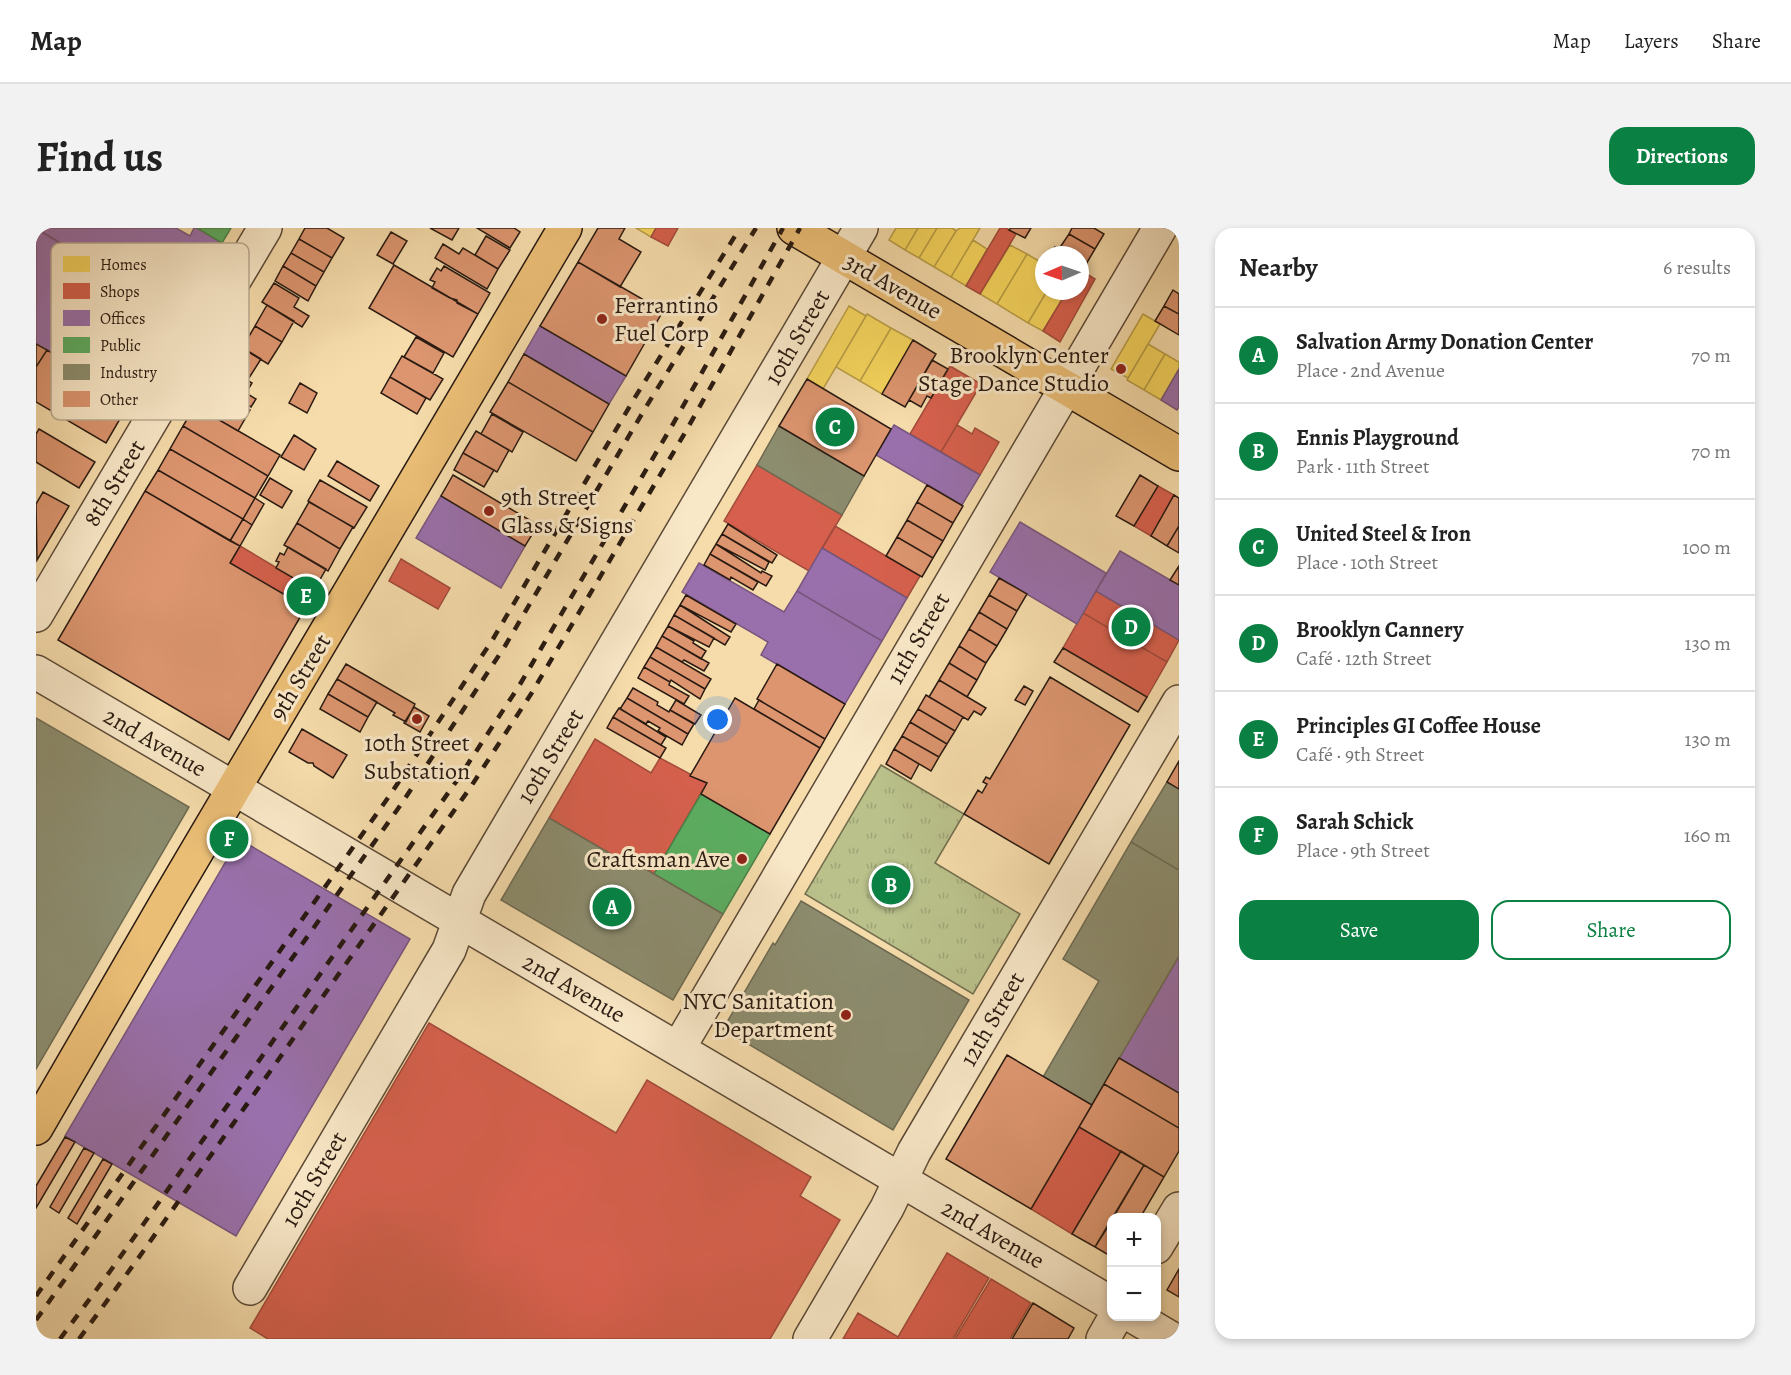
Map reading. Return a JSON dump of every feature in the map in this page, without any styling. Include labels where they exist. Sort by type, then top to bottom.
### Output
[{"type":"main road","name":"9th Street","points":[[36,1128],[565,228]]},
{"type":"main road","name":"3rd Avenue","points":[[794,228],[1179,454]]},
{"type":"street","name":"8th Street","points":[[249,253],[264,228]]},
{"type":"street","name":"10th Street","points":[[250,1288],[449,950],[469,894],[861,228]]},
{"type":"street","name":"11th Street","points":[[678,1048],[1160,228]]},
{"type":"street","name":"8th Street","points":[[36,615],[151,420]]},
{"type":"street","name":"2nd Avenue","points":[[36,672],[1107,1301]]},
{"type":"street","name":"12th Street","points":[[810,1339],[887,1208],[914,1152],[1179,702]]},
{"type":"street","points":[[1161,1239],[1179,1209]]},
{"type":"street","points":[[1103,1339],[1114,1321]]},
{"type":"street","points":[[1140,1321],[1172,1339]]},
{"type":"green space","points":[[881,765],[964,814],[935,863],[1020,914],[973,994],[805,894]]},
{"type":"building: Homes","points":[[636,228],[656,228],[651,237]]},
{"type":"building: Homes","points":[[896,228],[918,228],[905,250],[889,240]]},
{"type":"building: Homes","points":[[918,228],[937,228],[919,258],[905,250]]},
{"type":"building: Homes","points":[[937,228],[952,228],[956,231],[934,267],[919,258]]},
{"type":"building: Homes","points":[[960,228],[980,228],[951,277],[934,267]]},
{"type":"building: Homes","points":[[973,240],[987,249],[966,286],[951,277]]},
{"type":"building: Homes","points":[[1010,245],[1027,254],[997,304],[980,294]]},
{"type":"building: Homes","points":[[1027,254],[1035,259],[1035,300],[1042,300],[1028,323],[997,304]]},
{"type":"building: Homes","points":[[1042,300],[1062,300],[1043,331],[1028,323]]},
{"type":"building: Homes","points":[[849,306],[866,316],[823,389],[807,379]]},
{"type":"building: Homes","points":[[867,314],[891,328],[860,381],[836,367]]},
{"type":"building: Homes","points":[[1143,314],[1160,324],[1128,378],[1111,369]]},
{"type":"building: Homes","points":[[891,328],[913,340],[882,394],[860,381]]},
{"type":"building: Homes","points":[[1148,344],[1165,354],[1144,390],[1127,380]]},
{"type":"building: Homes","points":[[1165,354],[1179,362],[1179,369],[1161,400],[1144,390]]},
{"type":"building: Shops","points":[[656,228],[678,228],[668,246],[651,237]]},
{"type":"building: Shops","points":[[1000,228],[1006,228],[1016,234],[980,294],[966,286]]},
{"type":"building: Shops","points":[[1089,275],[1095,279],[1089,290]]},
{"type":"building: Shops","points":[[1062,300],[1083,300],[1060,342],[1043,331]]},
{"type":"building: Shops","points":[[950,366],[981,384],[941,452],[910,434]]},
{"type":"building: Shops","points":[[957,425],[972,434],[975,428],[999,442],[980,475],[941,452]]},
{"type":"building: Shops","points":[[757,465],[842,515],[809,571],[724,521]]},
{"type":"building: Shops","points":[[1158,486],[1174,495],[1151,536],[1134,526]]},
{"type":"building: Shops","points":[[835,526],[920,576],[907,598],[822,548]]},
{"type":"building: Shops","points":[[240,546],[316,591],[306,607],[230,563]]},
{"type":"building: Shops","points":[[401,559],[450,588],[438,609],[389,581]]},
{"type":"building: Shops","points":[[1096,591],[1179,640],[1167,662],[1083,613]]},
{"type":"building: Shops","points":[[1083,613],[1167,662],[1147,697],[1063,648]]},
{"type":"building: Shops","points":[[595,739],[651,773],[660,758],[707,783],[654,874],[635,863],[633,867],[549,818]]},
{"type":"building: Shops","points":[[429,1023],[616,1133],[647,1080],[811,1177],[800,1196],[840,1220],[770,1339],[268,1339],[250,1328]]},
{"type":"building: Shops","points":[[1079,1127],[1121,1151],[1072,1234],[1031,1209]]},
{"type":"building: Shops","points":[[947,1253],[989,1278],[953,1339],[843,1339],[858,1313],[898,1337]]},
{"type":"building: Shops","points":[[991,1279],[1031,1303],[1010,1339],[955,1339]]},
{"type":"building: Offices","points":[[36,228],[176,228],[190,236],[194,228],[197,228],[222,243],[61,243]]},
{"type":"building: Offices","points":[[36,229],[60,243],[51,243],[51,353],[36,344]]},
{"type":"building: Offices","points":[[540,326],[626,376],[609,404],[524,354]]},
{"type":"building: Offices","points":[[1179,369],[1179,407],[1177,410],[1161,400]]},
{"type":"building: Offices","points":[[894,425],[980,475],[962,505],[876,455]]},
{"type":"building: Offices","points":[[441,496],[525,546],[501,588],[416,538]]},
{"type":"building: Offices","points":[[1020,522],[1106,573],[1077,624],[990,572]]},
{"type":"building: Offices","points":[[822,548],[907,598],[882,641],[797,591]]},
{"type":"building: Offices","points":[[1120,551],[1179,585],[1179,640],[1096,591]]},
{"type":"building: Offices","points":[[699,563],[784,612],[797,591],[882,641],[845,704],[761,655],[768,642],[682,592]]},
{"type":"building: Offices","points":[[239,839],[410,939],[236,1236],[65,1136]]},
{"type":"building: Offices","points":[[1179,956],[1179,1093],[1119,1058]]},
{"type":"building: Public","points":[[197,228],[231,228],[222,243]]},
{"type":"building: Public","points":[[701,794],[770,834],[723,914],[654,874]]},
{"type":"building: Industry","points":[[779,426],[864,476],[842,515],[757,465]]},
{"type":"building: Industry","points":[[36,718],[189,807],[36,1069]]},
{"type":"building: Industry","points":[[1167,782],[1179,789],[1179,870],[1131,842]]},
{"type":"building: Industry","points":[[549,818],[633,867],[635,863],[723,914],[673,1000],[501,900]]},
{"type":"building: Industry","points":[[1131,842],[1179,870],[1179,956],[1092,1105],[1043,1077],[1099,981],[1063,959]]},
{"type":"building: Industry","name":"NYC Sanitation Department","points":[[801,901],[969,1000],[893,1130],[723,1029],[773,943],[775,945]]},
{"type":"building: Other","points":[[305,228],[327,228],[344,238],[332,258],[299,239]]},
{"type":"building: Other","points":[[430,228],[459,228],[452,240]]},
{"type":"building: Other","points":[[477,228],[514,228],[520,232],[510,248]]},
{"type":"building: Other","points":[[598,228],[625,228],[619,239],[641,252],[620,287],[578,262]]},
{"type":"building: Other","points":[[1011,228],[1031,228],[1025,238],[1009,230]]},
{"type":"building: Other","points":[[1072,228],[1094,228],[1104,234],[1095,249],[1069,234]]},
{"type":"building: Other","points":[[391,232],[407,241],[393,264],[377,255]]},
{"type":"building: Other","points":[[1069,234],[1095,249],[1089,259],[1089,246],[1061,246]]},
{"type":"building: Other","points":[[486,236],[510,250],[498,269],[475,255]]},
{"type":"building: Other","points":[[299,239],[332,258],[324,272],[291,253]]},
{"type":"building: Other","points":[[443,244],[459,254],[463,248],[498,269],[487,289],[435,258]]},
{"type":"building: Other","points":[[291,253],[324,272],[316,286],[283,266]]},
{"type":"building: Other","name":"Ferrantino Fuel Corp","points":[[578,262],[663,311],[626,376],[540,326]]},
{"type":"building: Other","points":[[394,265],[478,314],[453,357],[369,308]]},
{"type":"building: Other","points":[[283,266],[316,286],[308,301],[275,281]]},
{"type":"building: Other","points":[[444,266],[490,293],[478,314],[457,303],[457,300],[432,288],[435,282],[430,280],[437,268],[441,271]]},
{"type":"building: Other","points":[[274,283],[299,298],[294,307],[309,316],[302,327],[262,302]]},
{"type":"building: Other","points":[[1173,290],[1179,294],[1179,314],[1164,306]]},
{"type":"building: Other","points":[[267,305],[294,321],[282,342],[255,326]]},
{"type":"building: Other","points":[[1164,306],[1179,314],[1179,335],[1155,321]]},
{"type":"building: Other","points":[[255,326],[282,342],[268,364],[249,352],[249,336]]},
{"type":"building: Other","points":[[416,337],[444,353],[433,373],[404,357]]},
{"type":"building: Other","points":[[913,340],[936,354],[905,407],[882,394]]},
{"type":"building: Other","points":[[36,344],[47,350],[36,367]]},
{"type":"building: Other","points":[[47,350],[51,352],[51,411],[36,402],[36,367]]},
{"type":"building: Other","points":[[249,352],[261,359],[249,378]]},
{"type":"building: Other","points":[[524,354],[609,404],[593,432],[508,382]]},
{"type":"building: Other","points":[[402,356],[443,379],[430,400],[390,377]]},
{"type":"building: Other","points":[[932,360],[948,369],[931,398],[927,396],[921,407],[909,400]]},
{"type":"building: Other","points":[[390,377],[426,398],[417,414],[381,393]]},
{"type":"building: Other","points":[[807,379],[891,429],[864,476],[779,426]]},
{"type":"building: Other","points":[[508,382],[593,432],[576,461],[490,412]]},
{"type":"building: Other","points":[[300,383],[317,393],[307,413],[289,403]]},
{"type":"building: Other","points":[[249,395],[256,399],[251,407],[249,406]]},
{"type":"building: Other","points":[[492,414],[523,432],[512,452],[481,434]]},
{"type":"building: Other","points":[[67,420],[119,420],[106,443]]},
{"type":"building: Other","points":[[187,420],[219,420],[280,455],[268,476],[183,426]]},
{"type":"building: Other","points":[[219,420],[244,420],[238,431]]},
{"type":"building: Other","points":[[183,426],[268,476],[255,498],[170,449]]},
{"type":"building: Other","points":[[39,429],[95,462],[79,488],[36,462],[36,434]]},
{"type":"building: Other","points":[[476,431],[509,450],[497,472],[463,453]]},
{"type":"building: Other","points":[[294,435],[316,449],[304,470],[281,457]]},
{"type":"building: Other","points":[[170,449],[255,498],[243,519],[158,470]]},
{"type":"building: Other","points":[[463,453],[494,470],[484,487],[454,470]]},
{"type":"building: Other","points":[[337,461],[379,486],[370,501],[328,476]]},
{"type":"building: Other","points":[[158,470],[243,519],[230,541],[145,491]]},
{"type":"building: Other","name":"9th Street Glass & Signs","points":[[453,475],[538,525],[525,546],[441,496]]},
{"type":"building: Other","points":[[1140,475],[1158,486],[1134,526],[1116,516]]},
{"type":"building: Other","points":[[270,478],[292,491],[282,508],[260,495]]},
{"type":"building: Other","points":[[320,480],[367,507],[354,528],[308,501]]},
{"type":"building: Other","points":[[927,485],[963,506],[953,523],[917,502]]},
{"type":"building: Other","points":[[145,491],[240,546],[230,563],[306,607],[229,740],[58,640]]},
{"type":"building: Other","points":[[43,492],[69,506],[37,560],[36,504]]},
{"type":"building: Other","points":[[1174,495],[1179,498],[1179,526],[1167,546],[1151,536]]},
{"type":"building: Other","points":[[255,498],[264,504],[252,525],[243,519]]},
{"type":"building: Other","points":[[309,502],[353,527],[340,549],[297,523]]},
{"type":"building: Other","points":[[917,502],[953,523],[943,541],[907,520]]},
{"type":"building: Other","points":[[243,519],[252,525],[240,546],[230,541]]},
{"type":"building: Other","points":[[907,520],[943,541],[933,558],[897,537]]},
{"type":"building: Other","points":[[297,523],[340,549],[328,571],[284,545]]},
{"type":"building: Other","points":[[728,524],[777,555],[772,563],[722,534]]},
{"type":"building: Other","points":[[1179,526],[1179,553],[1167,546]]},
{"type":"building: Other","points":[[722,534],[769,562],[765,570],[716,544]]},
{"type":"building: Other","points":[[897,537],[933,558],[922,577],[886,556]]},
{"type":"building: Other","points":[[716,544],[761,573],[762,571],[772,576],[766,586],[710,554]]},
{"type":"building: Other","points":[[288,547],[326,569],[314,590],[276,568],[279,562],[276,561],[280,553],[284,555]]},
{"type":"building: Other","points":[[710,554],[758,582],[753,590],[704,565]]},
{"type":"building: Other","points":[[1179,566],[1179,585],[1170,580]]},
{"type":"building: Other","points":[[999,578],[1027,594],[1017,611],[989,595]]},
{"type":"building: Other","points":[[686,595],[736,624],[731,632],[680,605]]},
{"type":"building: Other","points":[[989,595],[1017,611],[1007,629],[979,612]]},
{"type":"building: Other","points":[[680,605],[730,637],[725,645],[674,615]]},
{"type":"building: Other","points":[[979,612],[1007,629],[997,646],[969,629]]},
{"type":"building: Other","points":[[674,615],[714,638],[709,647],[668,626]]},
{"type":"building: Other","points":[[668,626],[706,651],[701,659],[662,636]]},
{"type":"building: Other","points":[[969,629],[997,646],[986,663],[959,646]]},
{"type":"building: Other","points":[[662,636],[709,663],[704,671],[656,647]]},
{"type":"building: Other","points":[[959,646],[986,663],[977,680],[949,663]]},
{"type":"building: Other","points":[[656,647],[711,679],[705,689],[650,657]]},
{"type":"building: Other","points":[[1063,648],[1147,697],[1138,712],[1054,662]]},
{"type":"building: Other","points":[[650,657],[705,689],[700,699],[671,680],[670,682],[644,667]]},
{"type":"building: Other","points":[[949,663],[977,680],[967,697],[939,680]]},
{"type":"building: Other","points":[[346,664],[415,704],[406,722],[393,715],[395,713],[337,679]]},
{"type":"building: Other","points":[[777,664],[845,704],[825,739],[757,699]]},
{"type":"building: Other","points":[[644,667],[689,696],[684,704],[638,678]]},
{"type":"building: Other","points":[[1050,677],[1130,725],[1049,864],[964,814],[978,790],[982,793],[987,784],[983,782],[986,777],[990,779]]},
{"type":"building: Other","points":[[337,679],[377,702],[368,717],[328,694]]},
{"type":"building: Other","points":[[939,680],[986,708],[981,715],[974,711],[968,720],[929,697]]},
{"type":"building: Other","points":[[1024,686],[1033,691],[1025,705],[1015,700]]},
{"type":"building: Other","points":[[633,688],[658,702],[657,705],[694,724],[688,734],[627,698]]},
{"type":"building: Other","points":[[328,694],[368,717],[360,732],[320,709]]},
{"type":"building: Other","points":[[926,695],[963,717],[955,731],[918,709]]},
{"type":"building: Other","points":[[627,698],[688,734],[682,745],[658,731],[660,728],[648,721],[646,724],[620,709]]},
{"type":"building: Other","points":[[735,698],[820,748],[770,834],[701,794],[707,783],[690,776]]},
{"type":"building: Other","points":[[676,700],[701,715],[695,724],[670,710]]},
{"type":"building: Other","points":[[759,700],[825,739],[820,748],[754,709]]},
{"type":"building: Other","name":"10th Street Substation","points":[[414,707],[429,716],[420,732],[404,723]]},
{"type":"building: Other","points":[[619,708],[666,737],[661,745],[613,717]]},
{"type":"building: Other","points":[[918,709],[955,731],[947,744],[910,722]]},
{"type":"building: Other","points":[[613,717],[666,748],[660,758],[607,728]]},
{"type":"building: Other","points":[[910,722],[947,744],[939,757],[902,736]]},
{"type":"building: Other","points":[[302,729],[347,755],[333,778],[313,763],[308,763],[289,752]]},
{"type":"building: Other","points":[[902,736],[939,757],[931,771],[894,749]]},
{"type":"building: Other","points":[[894,749],[919,764],[911,779],[886,764]]},
{"type":"building: Other","points":[[1179,761],[1179,789],[1167,782]]},
{"type":"building: Other","points":[[1007,1055],[1092,1105],[1031,1209],[946,1159]]},
{"type":"building: Other","points":[[1119,1058],[1179,1093],[1179,1128],[1104,1084]]},
{"type":"building: Other","points":[[1104,1084],[1179,1128],[1179,1151],[1164,1177],[1079,1127]]},
{"type":"building: Other","points":[[65,1137],[75,1142],[36,1208],[36,1186]]},
{"type":"building: Other","points":[[84,1148],[94,1153],[59,1213],[50,1207]]},
{"type":"building: Other","points":[[1121,1151],[1144,1165],[1115,1213],[1107,1213],[1107,1227],[1095,1247],[1072,1234]]},
{"type":"building: Other","points":[[103,1159],[112,1164],[77,1224],[68,1218]]},
{"type":"building: Other","points":[[1144,1165],[1164,1177],[1143,1213],[1116,1213]]},
{"type":"building: Other","points":[[1107,1228],[1107,1254],[1095,1247]]},
{"type":"building: Other","points":[[1179,1269],[1179,1297],[1167,1290]]},
{"type":"building: Other","points":[[1033,1303],[1074,1328],[1068,1339],[1012,1339]]},
{"type":"railway","points":[[36,1296],[390,795],[493,639],[634,399],[740,228]]},
{"type":"railway","points":[[36,1320],[402,803],[505,646],[646,407],[756,228]]},
{"type":"railway","points":[[60,1339],[458,779],[519,686],[673,424],[783,228]]},
{"type":"railway","points":[[79,1339],[470,788],[531,694],[686,431],[800,228]]},
{"type":"place","name":"Ferrantino Fuel Corp","points":[[602,319]]},
{"type":"place","name":"Brooklyn Center Stage Dance Studio","points":[[1121,369]]},
{"type":"place","name":"United Steel & Iron","points":[[835,427]]},
{"type":"place","name":"9th Street Glass & Signs","points":[[489,511]]},
{"type":"place","name":"Principles GI Coffee House","points":[[306,596]]},
{"type":"place","name":"Brooklyn Cannery","points":[[1131,627]]},
{"type":"place","name":"10th Street Substation","points":[[417,719]]},
{"type":"place","name":"Sarah Schick","points":[[229,839]]},
{"type":"place","name":"Craftsman Ave","points":[[742,859]]},
{"type":"place","name":"Ennis Playground","points":[[891,885]]},
{"type":"place","name":"Salvation Army Donation Center","points":[[612,907]]},
{"type":"place","name":"NYC Sanitation Department","points":[[846,1015]]}]
